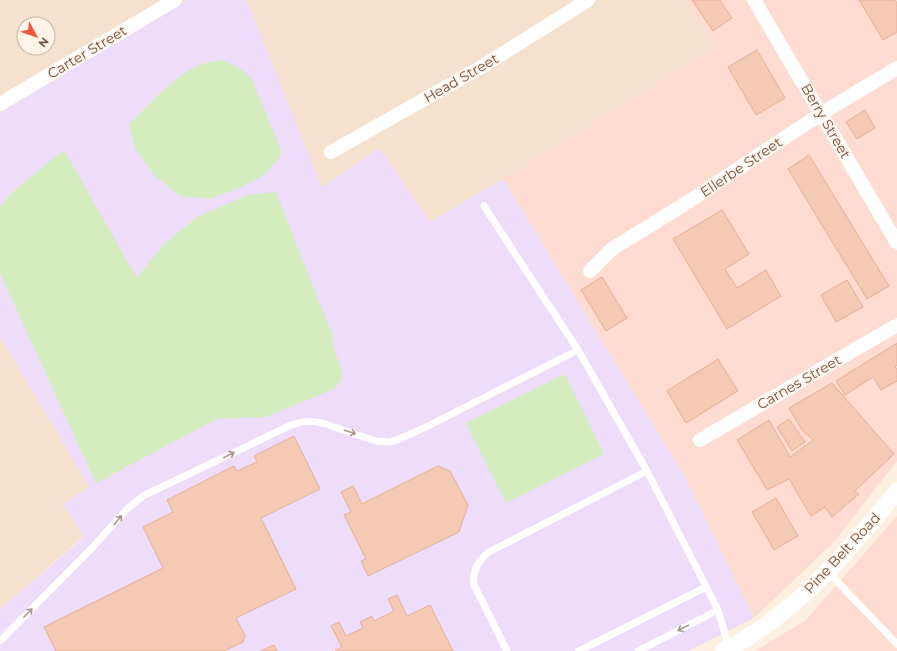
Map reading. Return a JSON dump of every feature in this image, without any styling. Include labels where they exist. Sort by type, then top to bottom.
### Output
[{"type":"street","name":"Carter Street","points":[[0,104],[175,0]]},
{"type":"street","name":"Head Street","points":[[331,152],[478,69],[588,0]]},
{"type":"street","name":"Berry Street","points":[[754,0],[822,113],[897,243]]},
{"type":"street","name":"Ellerbe Street","points":[[590,270],[612,249],[688,202],[822,113],[897,68]]},
{"type":"street","name":"Carnes Street","points":[[700,440],[897,325]]},
{"type":"street","name":"Pine Belt Road","points":[[726,650],[760,630],[804,595],[828,572],[897,491]]},
{"type":"lane","points":[[484,206],[578,350],[647,471],[718,610],[726,650]]},
{"type":"lane","points":[[0,641],[92,548],[126,510],[143,496],[289,426],[306,421],[314,421],[376,441],[389,442],[397,440],[426,427],[578,350]]},
{"type":"lane","points":[[507,651],[474,585],[473,577],[478,563],[490,552],[647,471]]},
{"type":"lane","points":[[828,572],[897,644]]},
{"type":"lane","points":[[579,651],[706,587]]},
{"type":"lane","points":[[638,651],[718,610]]},
{"type":"shaded area","points":[[0,0],[187,0],[0,113]]},
{"type":"shaded area","points":[[187,0],[247,0],[322,187],[380,148],[430,222],[503,179],[684,475],[754,618],[688,651],[0,651],[0,609],[84,537],[63,504],[89,487],[0,336],[0,113]]},
{"type":"shaded area","points":[[247,0],[687,0],[715,48],[430,223],[380,148],[322,188]]},
{"type":"shaded area","points":[[687,0],[897,0],[897,461],[834,542],[754,618],[684,475],[503,179],[715,48]]},
{"type":"shaded area","points":[[0,336],[89,487],[84,536],[0,609]]},
{"type":"shaded area","points":[[897,516],[897,651],[755,651],[806,620]]},
{"type":"green space","points":[[222,60],[241,69],[251,78],[282,152],[279,158],[264,175],[239,188],[210,199],[180,196],[154,175],[135,148],[129,124],[162,91],[180,76],[200,65]]},
{"type":"green space","points":[[64,150],[137,278],[163,245],[197,217],[248,195],[276,192],[332,334],[333,346],[343,374],[336,388],[266,417],[217,419],[96,483],[0,273],[0,207],[10,194]]},
{"type":"green space","points":[[565,374],[604,454],[506,503],[466,423]]},
{"type":"building","points":[[692,0],[720,0],[732,18],[713,31]]},
{"type":"building","points":[[859,0],[895,0],[897,3],[897,32],[883,40]]},
{"type":"building","points":[[757,50],[785,98],[756,115],[728,67]]},
{"type":"building","points":[[865,110],[875,128],[857,139],[846,122]]},
{"type":"building","points":[[809,155],[889,286],[867,299],[788,169]]},
{"type":"building","points":[[722,210],[749,254],[725,269],[737,288],[766,270],[781,296],[727,329],[673,239]]},
{"type":"building","points":[[602,277],[627,318],[606,331],[581,290]]},
{"type":"building","points":[[847,280],[863,307],[836,322],[821,295]]},
{"type":"building","points":[[897,343],[897,365],[895,367],[897,369],[897,381],[881,390],[873,377],[845,395],[836,381]]},
{"type":"building","points":[[718,359],[738,391],[686,423],[667,391]]},
{"type":"building","points":[[832,383],[894,454],[855,491],[859,494],[832,517],[825,507],[811,516],[789,479],[767,490],[737,440],[769,420],[790,457],[813,440],[802,430],[789,408]]},
{"type":"building","points":[[789,419],[805,442],[792,451],[777,427]]},
{"type":"building","points":[[294,436],[320,489],[261,518],[296,589],[236,618],[245,635],[243,642],[224,651],[56,651],[44,627],[163,568],[143,527],[173,512],[167,500],[234,466],[237,471],[257,462],[254,456]]},
{"type":"building","points":[[438,466],[450,471],[468,505],[459,532],[368,576],[361,561],[366,559],[344,515],[351,512],[341,492],[353,486],[362,504]]},
{"type":"building","points":[[776,498],[798,536],[774,550],[752,512]]},
{"type":"building","points":[[397,595],[407,616],[430,605],[453,651],[335,651],[342,647],[331,626],[339,622],[346,636],[363,628],[360,622],[372,616],[374,621],[394,611],[388,599]]},
{"type":"building","points":[[274,645],[277,651],[261,651]]}]
